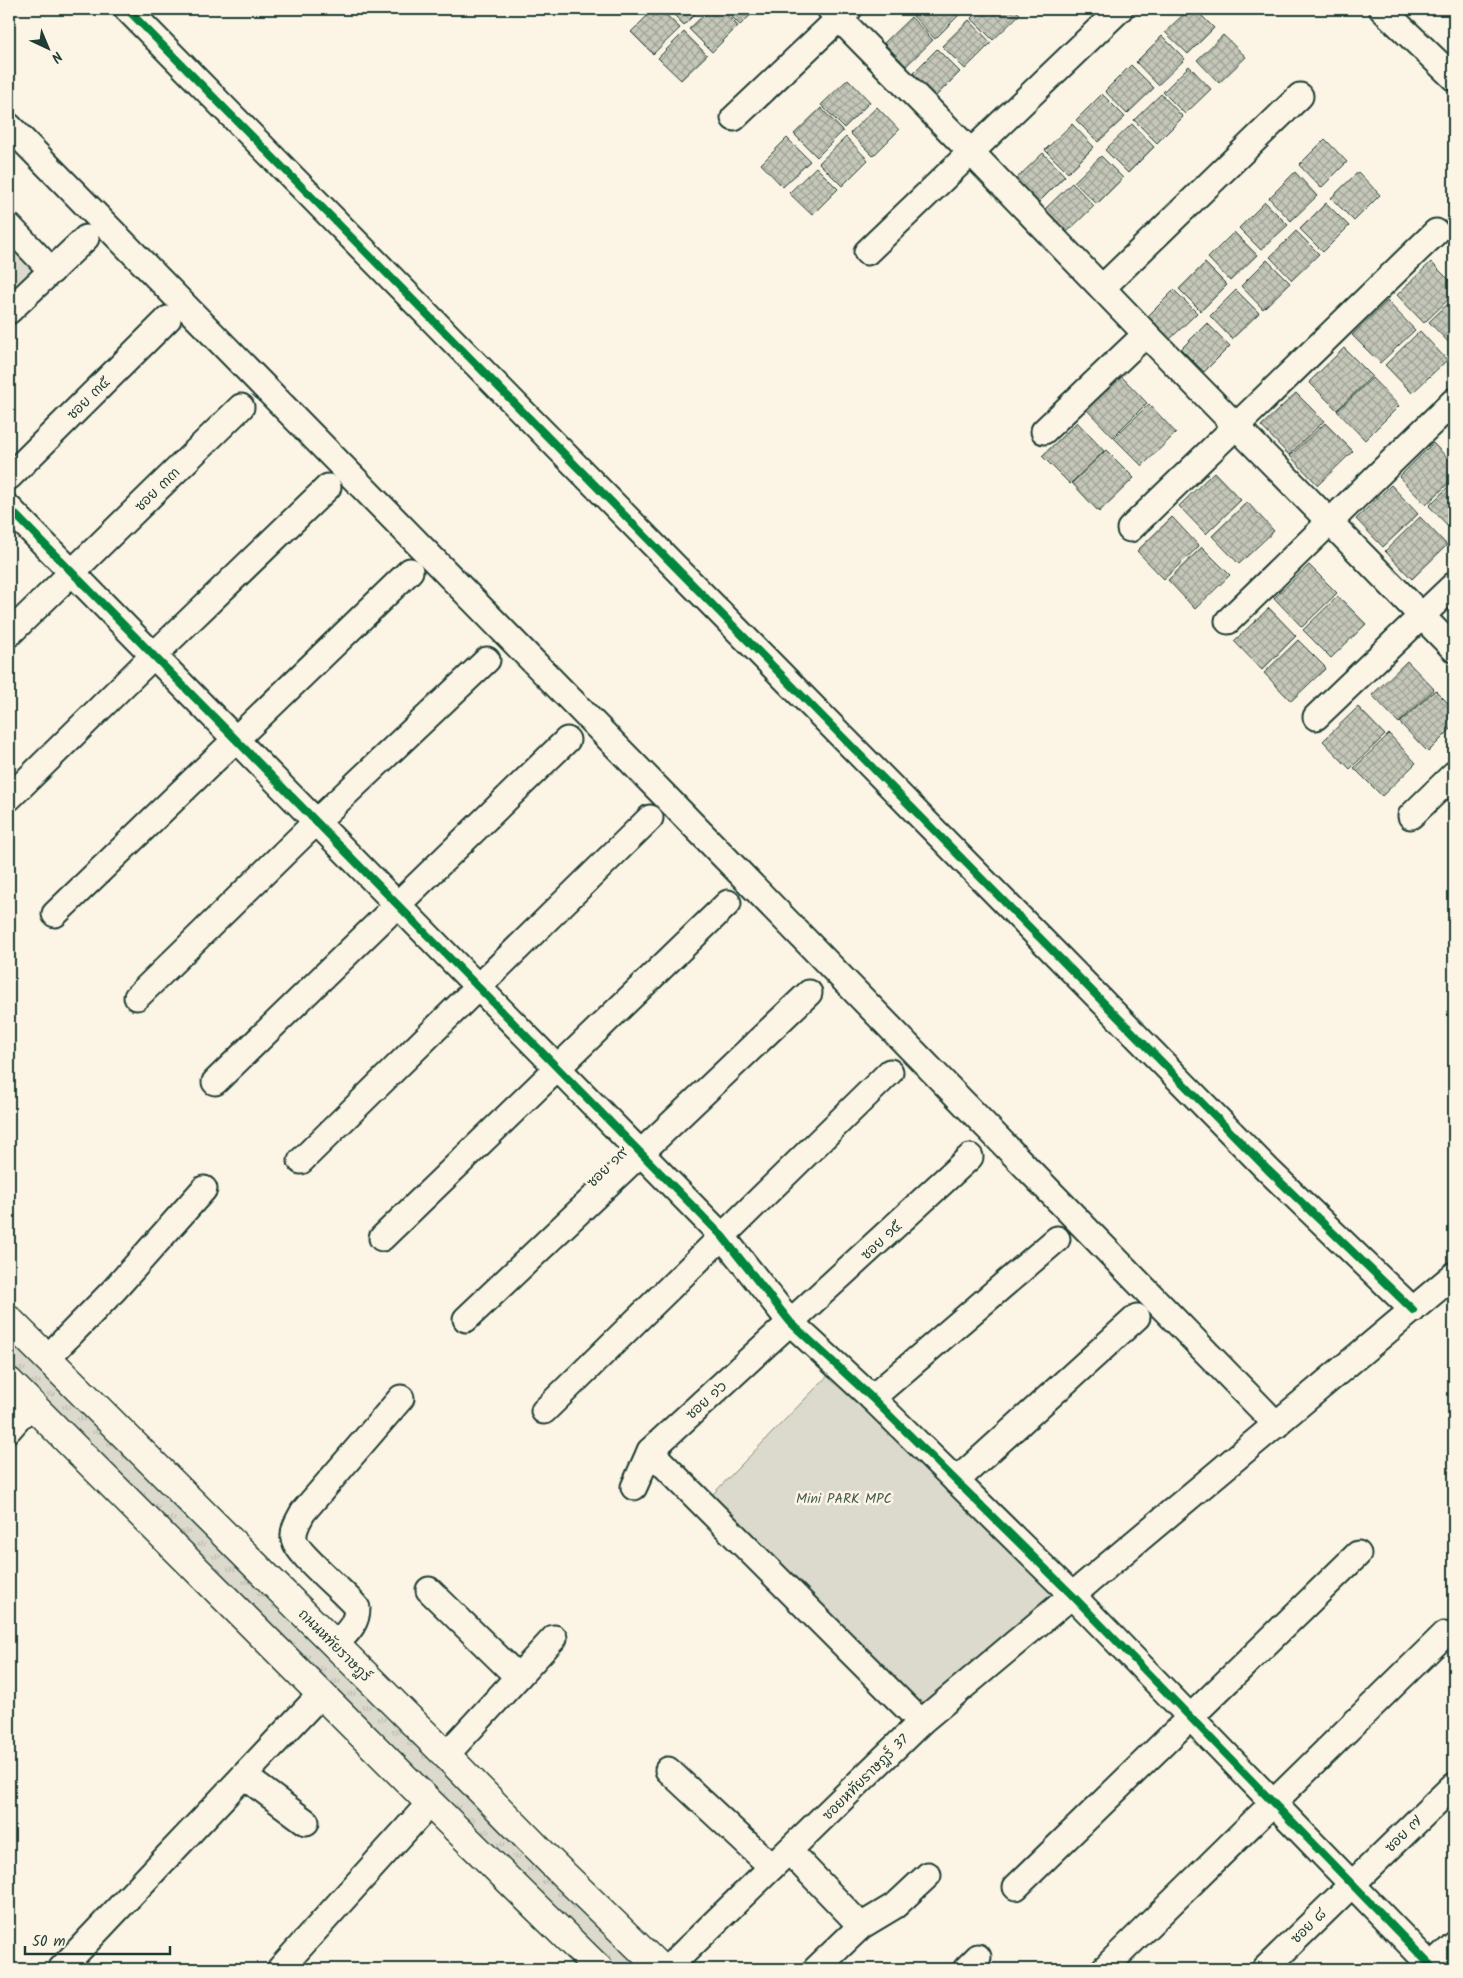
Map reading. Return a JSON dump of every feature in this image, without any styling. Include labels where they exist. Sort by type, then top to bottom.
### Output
[{"type":"main road","name":"ถนนหทัยราษฎร์","points":[[9,1320],[553,1864],[661,1969]]},
{"type":"main road","points":[[9,1382],[430,1803],[599,1969]]},
{"type":"street","points":[[127,9],[1268,1170],[1413,1310]]},
{"type":"street","points":[[866,252],[1120,9]]},
{"type":"street","points":[[1382,9],[1454,78]]},
{"type":"street","points":[[734,118],[840,12],[1146,334],[1454,649]]},
{"type":"street","points":[[1102,288],[1300,96]]},
{"type":"street","points":[[9,126],[1277,1425]]},
{"type":"street","points":[[9,226],[52,271]]},
{"type":"street","points":[[1130,529],[1436,232]]},
{"type":"street","points":[[9,311],[86,238]]},
{"type":"street","name":"ซอย ๓๕","points":[[9,477],[168,319]]},
{"type":"street","points":[[1044,431],[1146,334]]},
{"type":"street","points":[[1228,621],[1454,401]]},
{"type":"street","name":"ซอย ๓๓","points":[[9,634],[241,407]]},
{"type":"street","points":[[9,798],[328,487]]},
{"type":"street","points":[[9,508],[722,1236],[791,1323],[872,1398],[1072,1595],[1274,1802],[1432,1968],[1454,1945]]},
{"type":"street","points":[[55,914],[410,570]]},
{"type":"street","points":[[1316,716],[1454,585]]},
{"type":"street","points":[[137,997],[316,822],[487,660]]},
{"type":"street","points":[[214,1082],[567,740]]},
{"type":"street","points":[[1411,816],[1454,774]]},
{"type":"street","points":[[301,1161],[650,818]]},
{"type":"street","points":[[382,1238],[728,903]]},
{"type":"street","name":"ซอย ๑๙","points":[[466,1319],[809,993]]},
{"type":"street","points":[[544,1411],[890,1072]]},
{"type":"street","name":"ซอย ๑๕","points":[[791,1323],[970,1157]]},
{"type":"street","points":[[47,1358],[114,1290],[204,1189]]},
{"type":"street","points":[[872,1398],[1057,1239]]},
{"type":"street","name":"ซอยหทัยราษฎร์ 37","points":[[667,1969],[921,1722],[1454,1275]]},
{"type":"street","points":[[956,1481],[1138,1317]]},
{"type":"street","name":"ซอย ๑๖","points":[[634,1487],[650,1451],[791,1323]]},
{"type":"street","points":[[335,1645],[352,1628],[357,1616],[357,1608],[300,1551],[294,1539],[295,1527],[303,1512],[401,1398]]},
{"type":"street","points":[[9,1429],[31,1404]]},
{"type":"street","points":[[650,1451],[921,1722]]},
{"type":"street","points":[[1016,1887],[1358,1554]]},
{"type":"street","points":[[429,1590],[518,1677]]},
{"type":"street","points":[[1104,1969],[1444,1635]]},
{"type":"street","points":[[446,1755],[554,1638]]},
{"type":"street","points":[[61,1969],[321,1694]]},
{"type":"street","points":[[668,1770],[781,1859],[861,1926]]},
{"type":"street","points":[[244,1776],[306,1822]]},
{"type":"street","name":"ซอย ๗","points":[[1352,1884],[1454,1785]]},
{"type":"street","points":[[280,1969],[430,1803]]},
{"type":"street","points":[[816,1969],[861,1926],[896,1905],[928,1875]]},
{"type":"street","name":"ซอย ๘","points":[[1265,1969],[1352,1884]]},
{"type":"green space","points":[[9,237],[39,268],[9,296]]},
{"type":"green space","points":[[9,1333],[648,1969],[613,1969],[9,1368]]},
{"type":"green space","name":"Mini PARK MPC","points":[[843,1360],[1068,1592],[926,1716],[708,1499]]},
{"type":"building","points":[[654,9],[660,9],[680,28],[653,54],[631,32]]},
{"type":"building","points":[[668,9],[700,9],[684,25]]},
{"type":"building","points":[[710,9],[721,9],[738,26],[712,52],[689,29]]},
{"type":"building","points":[[724,9],[757,9],[740,25]]},
{"type":"building","points":[[920,9],[957,9],[961,13],[935,39],[913,16]]},
{"type":"building","points":[[980,9],[1014,9],[1020,14],[993,40],[971,18]]},
{"type":"building","points":[[1189,9],[1195,9],[1214,28],[1188,54],[1165,32]]},
{"type":"building","points":[[911,17],[933,40],[906,66],[884,43]]},
{"type":"building","points":[[969,20],[991,43],[965,69],[942,46]]},
{"type":"building","points":[[684,32],[707,55],[681,80],[658,58]]},
{"type":"building","points":[[1223,35],[1246,57],[1219,83],[1197,60]]},
{"type":"building","points":[[1162,36],[1185,59],[1158,85],[1136,62]]},
{"type":"building","points":[[937,49],[960,72],[934,98],[911,75]]},
{"type":"building","points":[[1131,65],[1154,88],[1127,114],[1105,91]]},
{"type":"building","points":[[1189,66],[1211,89],[1185,114],[1163,92]]},
{"type":"building","points":[[848,79],[870,102],[844,128],[821,105]]},
{"type":"building","points":[[1102,94],[1125,117],[1098,142],[1076,120]]},
{"type":"building","points":[[1161,94],[1183,117],[1157,143],[1134,120]]},
{"type":"building","points":[[877,107],[899,130],[873,156],[850,133]]},
{"type":"building","points":[[821,108],[843,131],[817,157],[794,134]]},
{"type":"building","points":[[1072,124],[1094,147],[1068,173],[1045,150]]},
{"type":"building","points":[[1132,124],[1154,147],[1128,173],[1105,150]]},
{"type":"building","points":[[846,137],[868,160],[842,186],[819,163]]},
{"type":"building","points":[[787,138],[810,161],[783,187],[761,164]]},
{"type":"building","points":[[1325,139],[1347,162],[1321,188],[1299,165]]},
{"type":"building","points":[[1043,153],[1065,176],[1039,202],[1016,179]]},
{"type":"building","points":[[1101,156],[1123,178],[1097,204],[1074,182]]},
{"type":"building","points":[[816,167],[838,189],[812,215],[789,193]]},
{"type":"building","points":[[1295,172],[1317,196],[1291,221],[1269,198]]},
{"type":"building","points":[[1358,172],[1380,195],[1354,221],[1331,198]]},
{"type":"building","points":[[1072,183],[1094,206],[1067,232],[1045,209]]},
{"type":"building","points":[[1265,202],[1288,225],[1261,250],[1239,228]]},
{"type":"building","points":[[1326,203],[1349,226],[1323,252],[1300,229]]},
{"type":"building","points":[[1296,231],[1319,254],[1292,280],[1270,257]]},
{"type":"building","points":[[1234,232],[1257,255],[1230,281],[1208,258]]},
{"type":"building","points":[[1267,260],[1290,283],[1263,309],[1241,286]]},
{"type":"building","points":[[1431,262],[1454,285],[1454,294],[1424,323],[1397,295]]},
{"type":"building","points":[[1205,263],[1227,285],[1201,311],[1179,289]]},
{"type":"building","points":[[1174,290],[1197,313],[1170,339],[1148,316]]},
{"type":"building","points":[[1236,290],[1259,313],[1232,339],[1210,316]]},
{"type":"building","points":[[1454,298],[1454,348],[1429,322]]},
{"type":"building","points":[[1387,301],[1415,330],[1380,363],[1352,335]]},
{"type":"building","points":[[1207,323],[1230,346],[1204,372],[1181,349]]},
{"type":"building","points":[[1420,331],[1447,360],[1412,393],[1385,365]]},
{"type":"building","points":[[1344,348],[1372,376],[1337,410],[1309,382]]},
{"type":"building","points":[[1120,375],[1147,403],[1113,437],[1085,408]]},
{"type":"building","points":[[1372,378],[1399,406],[1365,440],[1337,411]]},
{"type":"building","points":[[1296,393],[1324,421],[1289,455],[1261,426]]},
{"type":"building","points":[[1149,404],[1176,433],[1142,466],[1114,438]]},
{"type":"building","points":[[1077,422],[1104,451],[1070,484],[1042,456]]},
{"type":"building","points":[[1325,423],[1353,451],[1318,485],[1290,456]]},
{"type":"building","points":[[1454,425],[1454,438],[1448,431]]},
{"type":"building","points":[[1433,443],[1454,465],[1454,478],[1426,505],[1399,477]]},
{"type":"building","points":[[1106,450],[1134,478],[1099,512],[1072,483]]},
{"type":"building","points":[[1214,472],[1241,500],[1206,534],[1179,506]]},
{"type":"building","points":[[1454,481],[1454,532],[1429,506]]},
{"type":"building","points":[[1391,485],[1418,514],[1383,547],[1356,519]]},
{"type":"building","points":[[1247,502],[1274,531],[1239,564],[1212,536]]},
{"type":"building","points":[[1172,517],[1199,546],[1164,579],[1137,551]]},
{"type":"building","points":[[1420,517],[1447,545],[1412,579],[1385,551]]},
{"type":"building","points":[[1202,547],[1230,575],[1195,609],[1168,580]]},
{"type":"building","points":[[1309,565],[1337,593],[1302,627],[1274,598]]},
{"type":"building","points":[[1338,596],[1366,624],[1331,658],[1303,630]]},
{"type":"building","points":[[1269,608],[1296,636],[1262,670],[1234,641]]},
{"type":"building","points":[[1298,640],[1326,668],[1291,701],[1264,673]]},
{"type":"building","points":[[1407,661],[1434,689],[1399,723],[1372,695]]},
{"type":"building","points":[[1435,690],[1454,709],[1454,726],[1428,752],[1400,723]]},
{"type":"building","points":[[1358,707],[1385,735],[1350,769],[1323,741]]},
{"type":"building","points":[[1389,734],[1416,763],[1382,796],[1354,768]]},
{"type":"cycle path","points":[[127,9],[1268,1170],[1413,1310]]},
{"type":"cycle path","points":[[9,508],[722,1236],[791,1323],[872,1398],[1072,1595],[1434,1969]]}]
